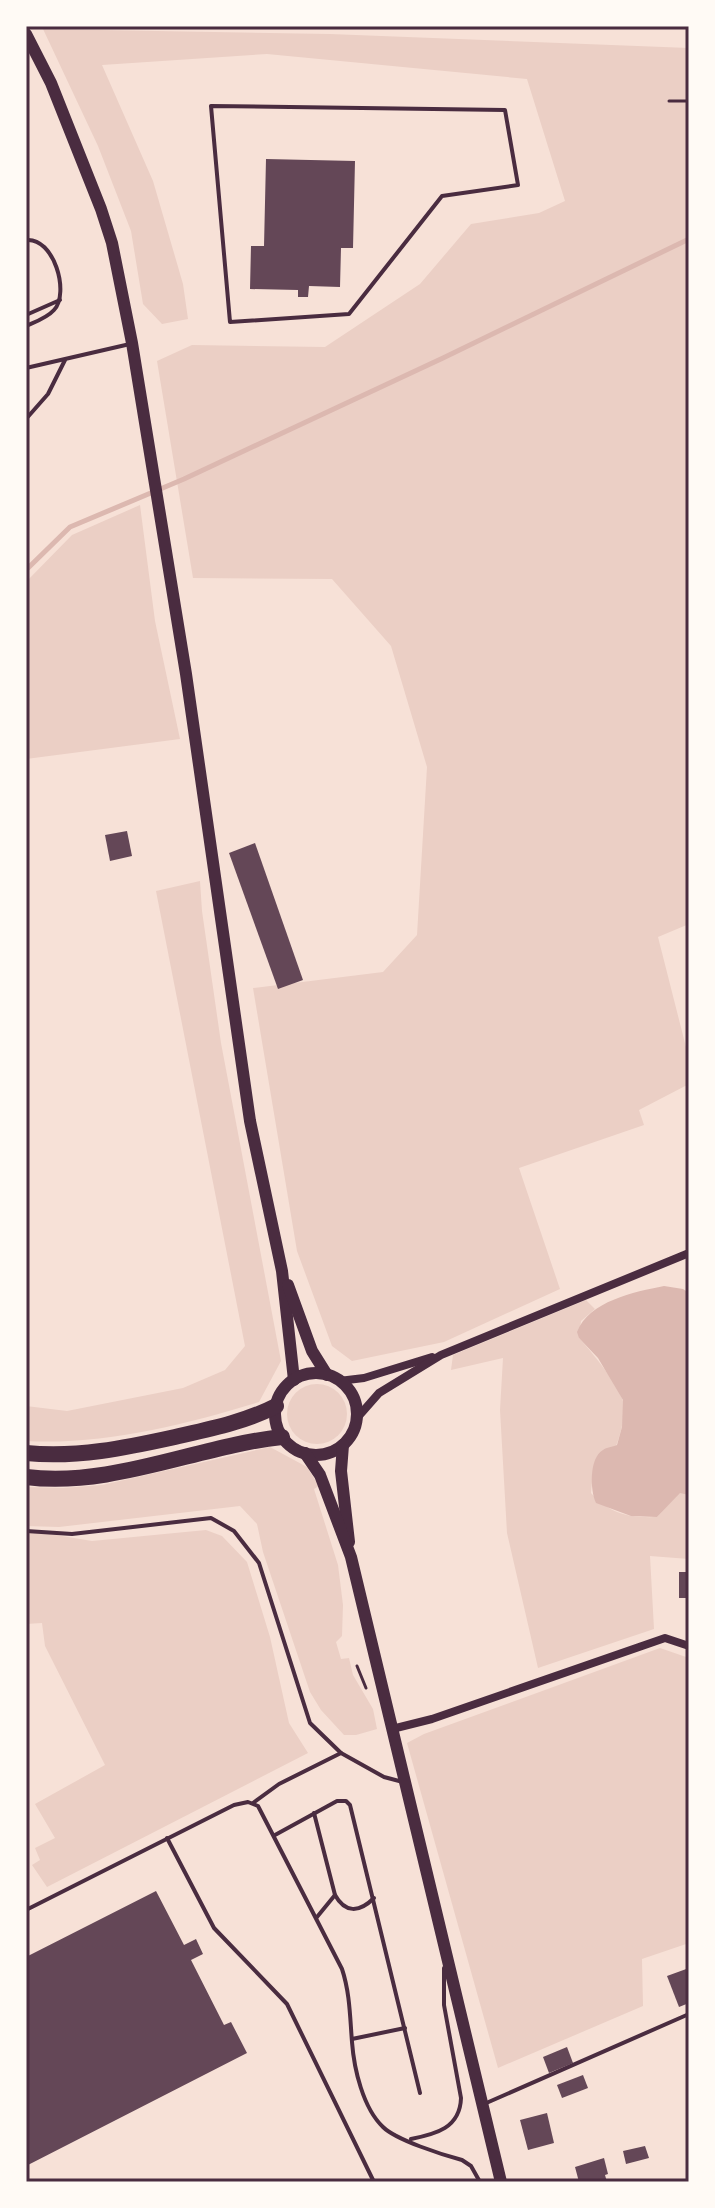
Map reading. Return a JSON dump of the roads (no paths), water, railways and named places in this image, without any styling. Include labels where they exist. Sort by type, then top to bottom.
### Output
[{"type":"highway","points":[[26,1453],[49,1455],[118,1449],[235,1423],[276,1406]]},
{"type":"highway","points":[[26,1477],[67,1478],[118,1472],[282,1437]]},
{"type":"main road","points":[[26,34],[51,83],[101,209],[112,243],[132,343],[186,674],[250,1121],[282,1271],[294,1380]]},
{"type":"main road","points":[[282,1271],[310,1346],[327,1375]]},
{"type":"main road","points":[[310,1374],[327,1375],[339,1381],[352,1394],[357,1418],[353,1433],[343,1445],[328,1453],[305,1453],[292,1447],[282,1437],[276,1419],[276,1406],[284,1389],[294,1380],[310,1374]]},
{"type":"main road","points":[[343,1445],[341,1471],[351,1557],[501,2182]]},
{"type":"main road","points":[[305,1453],[320,1475],[351,1557]]},
{"type":"street","points":[[357,1418],[379,1393],[441,1355],[689,1253]]},
{"type":"street","points":[[339,1381],[364,1378],[441,1355]]},
{"type":"street","points":[[392,1729],[432,1719],[665,1638],[689,1646]]},
{"type":"lane","points":[[211,106],[505,110],[518,185],[442,196],[349,314],[230,322],[211,106]]},
{"type":"lane","points":[[26,240],[40,241],[50,252],[60,285],[60,300],[52,313],[26,326]]},
{"type":"lane","points":[[26,315],[60,300]]},
{"type":"lane","points":[[26,368],[132,343]]},
{"type":"lane","points":[[26,419],[48,394],[65,360]]},
{"type":"lane","points":[[26,1531],[72,1534],[211,1518],[234,1531],[259,1563],[310,1723],[341,1753],[384,1777],[405,1783]]},
{"type":"lane","points":[[26,1910],[234,1805],[253,1803],[279,1784],[341,1753]]},
{"type":"lane","points":[[275,1835],[337,1801],[346,1801],[350,1805],[420,2093]]},
{"type":"lane","points":[[253,1803],[261,1810],[275,1835],[345,1978],[357,2076],[375,2117],[389,2132],[462,2160],[471,2166],[480,2182]]},
{"type":"lane","points":[[314,1813],[335,1895],[341,1906],[349,1910],[365,1907],[374,1898]]},
{"type":"lane","points":[[167,1838],[214,1928],[287,2004],[374,2182]]},
{"type":"lane","points":[[317,1917],[335,1895]]},
{"type":"lane","points":[[409,2140],[439,2133],[451,2124],[461,2108],[444,2005],[444,1945]]},
{"type":"lane","points":[[482,2105],[689,2014]]},
{"type":"lane","points":[[352,2039],[405,2028]]},
{"type":"waterway","points":[[26,570],[70,527],[184,479],[689,239]]}]
